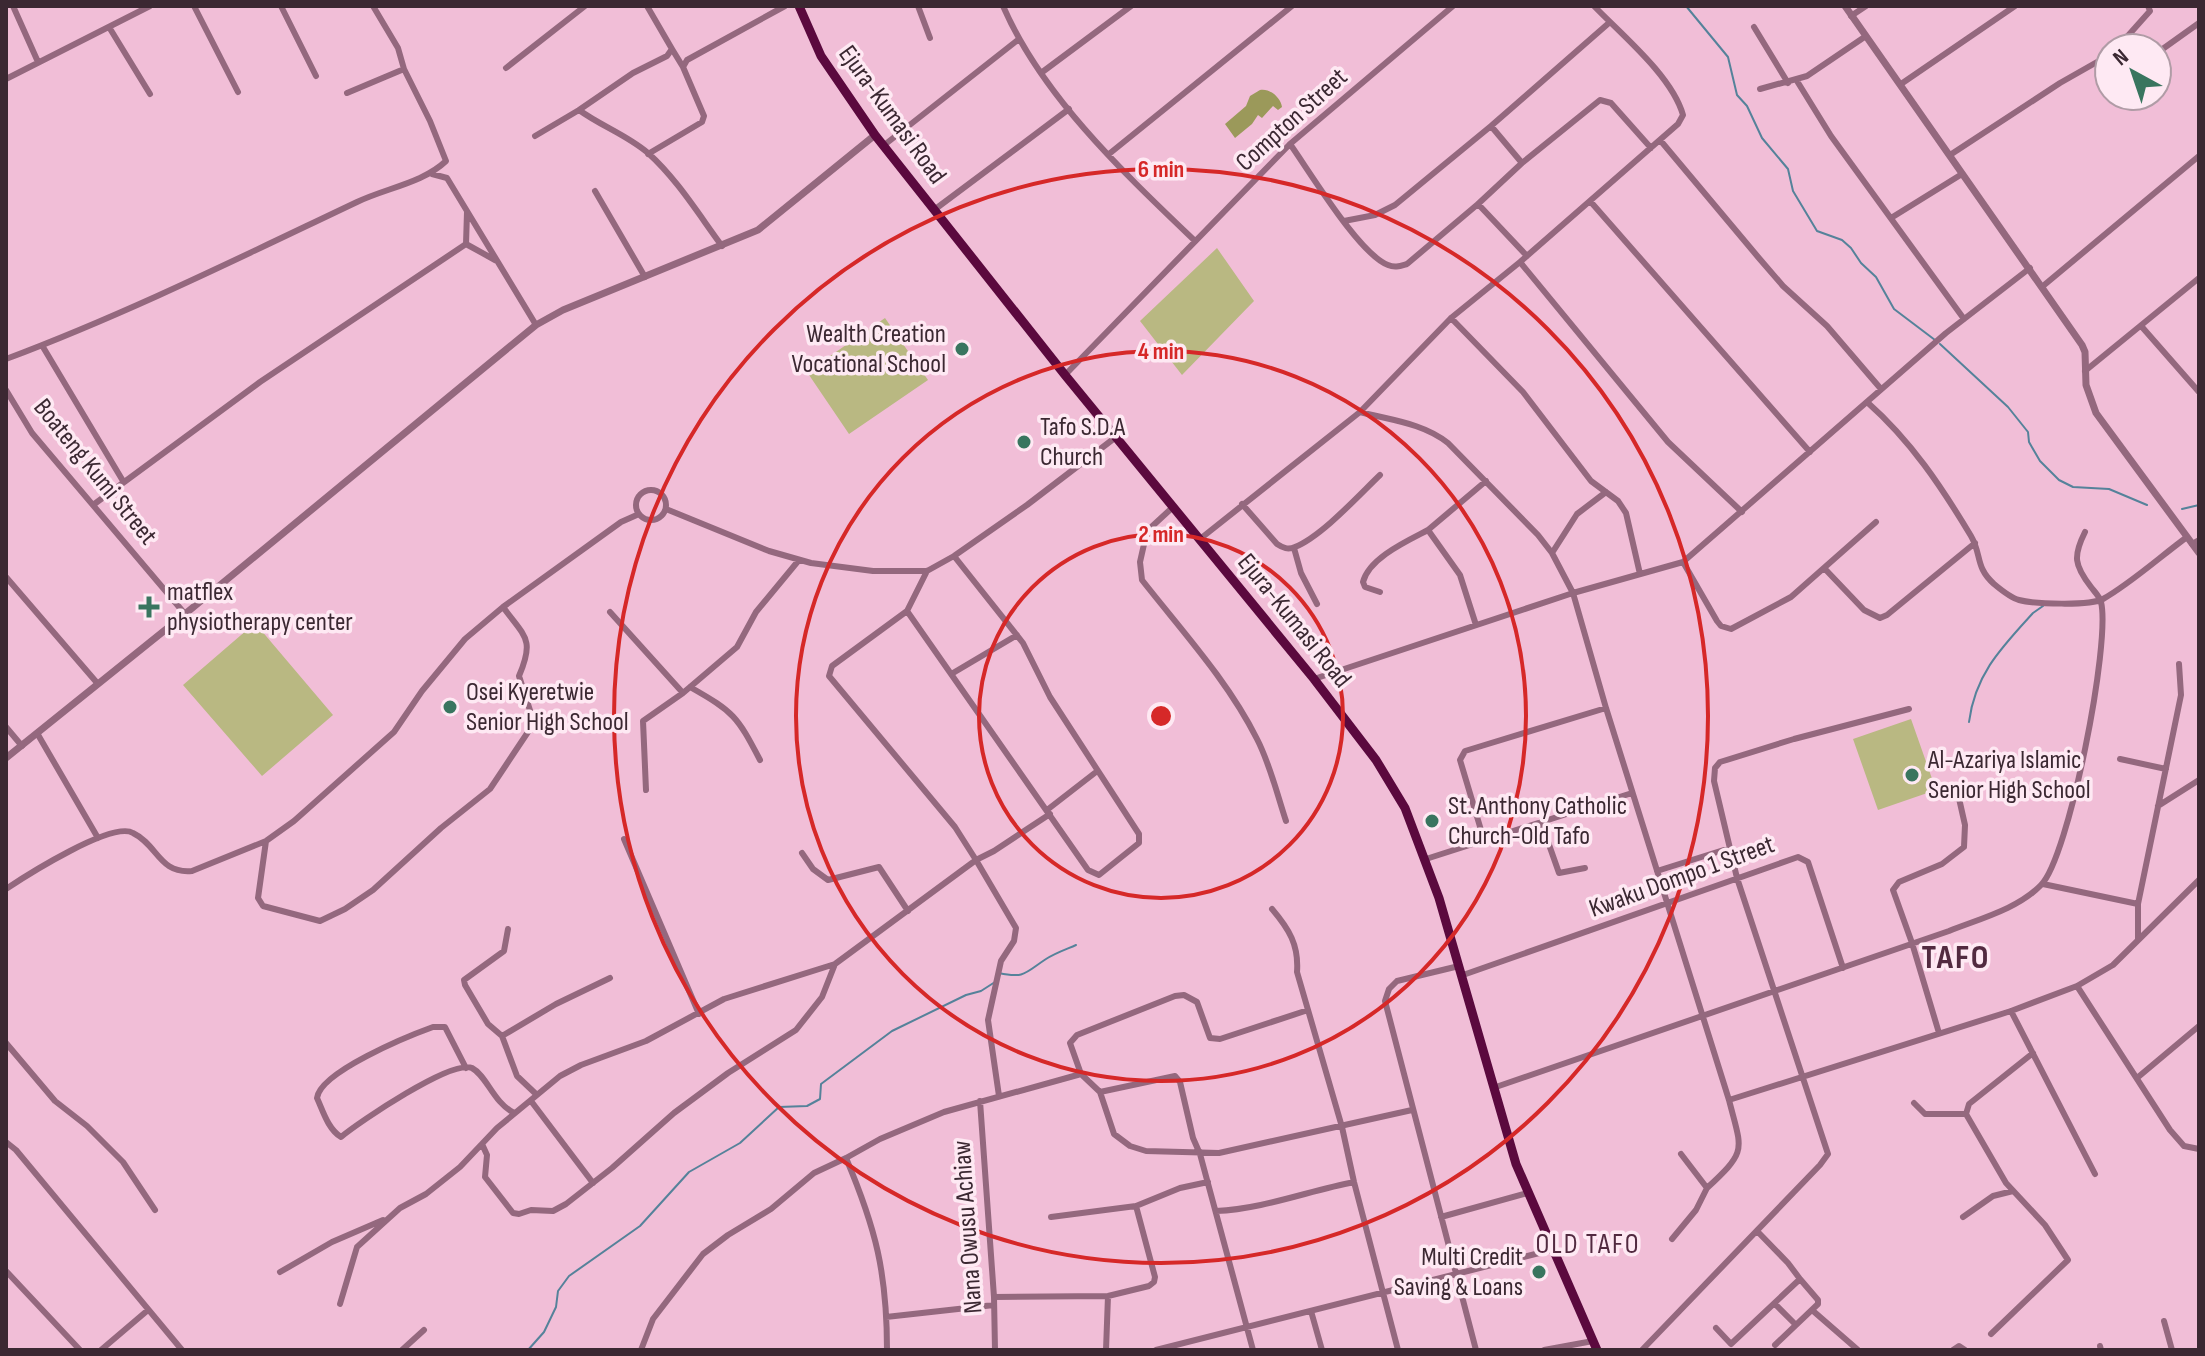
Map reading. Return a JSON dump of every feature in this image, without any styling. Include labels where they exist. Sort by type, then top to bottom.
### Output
[{"type":"main road","name":"Ejura-Kumasi Road","points":[[799,6],[821,56],[883,146],[1065,375],[1314,679],[1391,782],[1426,859],[1527,1193],[1595,1345]]},
{"type":"street","points":[[13,6],[38,62]]},
{"type":"street","points":[[6,79],[150,6]]},
{"type":"street","points":[[194,6],[238,92]]},
{"type":"street","points":[[281,6],[316,76]]},
{"type":"street","points":[[6,359],[43,347],[242,258],[361,200],[429,174],[446,161],[404,69],[398,48],[373,6]]},
{"type":"street","points":[[506,68],[585,6]]},
{"type":"street","points":[[647,6],[683,67],[704,116],[702,122],[648,154]]},
{"type":"street","points":[[683,67],[687,60],[785,6]]},
{"type":"street","points":[[918,6],[930,38]]},
{"type":"street","points":[[1003,6],[1019,39],[1069,109],[1194,240]]},
{"type":"street","points":[[1041,73],[1131,6]]},
{"type":"street","points":[[1109,154],[1292,6]]},
{"type":"street","points":[[1200,539],[1360,412],[1451,318],[1678,124],[1683,115],[1680,103],[1655,69],[1594,6]]},
{"type":"street","points":[[1845,6],[2082,345],[2088,396],[2096,413],[2193,540],[2199,553]]},
{"type":"street","points":[[1851,16],[1866,6]]},
{"type":"street","points":[[1901,84],[2015,6]]},
{"type":"street","points":[[2132,32],[2150,13],[2148,6]]},
{"type":"street","name":"Compton Street","points":[[1065,375],[1290,144],[1451,7]]},
{"type":"street","points":[[1344,221],[1375,215],[1395,205],[1610,22]]},
{"type":"street","points":[[2173,42],[2199,23]]},
{"type":"street","points":[[109,27],[150,94]]},
{"type":"street","points":[[1754,27],[1788,83]]},
{"type":"street","points":[[1760,89],[1797,81],[1866,36]]},
{"type":"street","points":[[883,146],[1019,39]]},
{"type":"street","points":[[535,136],[633,73],[667,56],[672,49]]},
{"type":"street","points":[[1950,155],[2060,83],[2093,66]]},
{"type":"street","points":[[347,93],[404,69]]},
{"type":"street","points":[[1797,81],[1831,136],[1964,319]]},
{"type":"street","points":[[1290,144],[1357,240],[1387,265],[1396,267],[1407,264],[1522,163],[1600,100],[1611,103],[1651,148]]},
{"type":"street","points":[[934,210],[1069,109]]},
{"type":"street","points":[[579,110],[648,154],[722,246]]},
{"type":"street","points":[[1491,126],[1522,163]]},
{"type":"street","points":[[6,758],[536,325],[563,310],[758,230],[875,135]]},
{"type":"street","points":[[1660,140],[1783,286],[1827,326],[1881,389]]},
{"type":"street","points":[[2043,286],[2199,156]]},
{"type":"street","points":[[429,174],[447,178],[536,325]]},
{"type":"street","points":[[1891,218],[1962,174]]},
{"type":"street","points":[[595,191],[645,277]]},
{"type":"street","points":[[1590,201],[1810,452]]},
{"type":"street","points":[[1478,204],[1527,256]]},
{"type":"street","points":[[466,244],[467,212]]},
{"type":"street","points":[[466,244],[497,261]]},
{"type":"street","points":[[93,505],[260,382],[466,244]]},
{"type":"street","points":[[1520,262],[1668,442],[1742,512]]},
{"type":"street","points":[[1314,679],[1573,593],[1683,562],[1946,333],[2030,268]]},
{"type":"street","points":[[2085,371],[2199,278]]},
{"type":"street","points":[[1451,318],[1523,392],[1591,481],[1626,513],[1640,574]]},
{"type":"street","points":[[2142,327],[2199,392]]},
{"type":"street","points":[[43,347],[123,481]]},
{"type":"street","name":"Boateng Kumi Street","points":[[6,390],[32,433],[185,614]]},
{"type":"street","points":[[1867,402],[1913,447],[1975,543],[1977,560],[1983,573],[2013,598],[2042,603],[2101,600],[2193,540]]},
{"type":"street","points":[[1360,412],[1434,432],[1486,481],[1552,553],[1573,593],[1632,793],[1729,1100],[1741,1149],[1707,1188],[1696,1210],[1672,1239]]},
{"type":"street","points":[[666,509],[799,560],[873,571],[927,571],[1027,505],[1116,437]]},
{"type":"street","points":[[1242,504],[1277,544],[1294,548],[1311,537],[1380,475]]},
{"type":"street","points":[[1380,592],[1365,587],[1363,582],[1367,572],[1383,557],[1428,530],[1486,481]]},
{"type":"street","points":[[649,491],[660,494],[666,509],[654,520],[646,519],[639,514],[637,502],[641,495],[649,491]]},
{"type":"street","points":[[1552,553],[1577,514],[1606,492]]},
{"type":"street","points":[[1173,507],[1147,531],[1139,572],[1142,580],[1202,654],[1243,715],[1262,749],[1286,821]]},
{"type":"street","points":[[6,889],[98,838],[120,831],[132,832],[171,869],[181,872],[192,871],[266,841],[294,821],[394,732],[465,639],[503,607],[621,522],[639,514]]},
{"type":"street","points":[[1683,562],[1721,626],[1738,628],[1791,597],[1876,522]]},
{"type":"street","points":[[1428,530],[1460,575],[1476,625]]},
{"type":"street","points":[[1493,1088],[1774,993],[1995,913],[2023,899],[2043,884],[2058,854],[2100,672],[2101,600],[2076,561],[2076,550],[2085,532]]},
{"type":"street","points":[[1825,569],[1864,610],[1880,618],[1975,543]]},
{"type":"street","points":[[1294,548],[1301,573],[1317,604]]},
{"type":"street","points":[[907,611],[1094,874],[1099,875],[1117,863],[1141,839],[1050,697],[1017,635],[954,556]]},
{"type":"street","points":[[646,790],[643,721],[683,693],[737,647],[756,612],[799,560]]},
{"type":"street","points":[[927,571],[907,611],[832,666],[829,676],[955,827],[1016,928],[1014,941],[1001,961],[988,1020],[999,1096]]},
{"type":"street","points":[[6,577],[98,684]]},
{"type":"street","points":[[266,841],[259,903],[320,921],[373,890],[441,828],[490,789],[534,723],[519,676],[528,655],[528,642],[503,607]]},
{"type":"street","points":[[610,612],[683,693]]},
{"type":"street","points":[[953,673],[1017,635]]},
{"type":"street","points":[[2138,939],[2138,904],[2181,695],[2179,664]]},
{"type":"street","points":[[690,687],[735,716],[760,760]]},
{"type":"street","points":[[1484,840],[1460,760],[1465,751],[1606,708]]},
{"type":"street","points":[[1642,1350],[1828,1154],[1737,878],[1714,781],[1715,768],[1720,762],[1794,739],[1909,709]]},
{"type":"street","points":[[6,727],[22,746]]},
{"type":"street","points":[[37,733],[98,838]]},
{"type":"street","points":[[2120,759],[2166,769]]},
{"type":"street","points":[[340,1304],[357,1247],[400,1208],[426,1194],[460,1167],[514,1113],[560,1076],[646,1041],[739,993],[765,988],[835,964],[976,860],[994,851],[1048,812],[1096,772]]},
{"type":"street","points":[[2158,806],[2199,780]]},
{"type":"street","points":[[1426,859],[1632,793]]},
{"type":"street","points":[[1939,1033],[1893,887],[1942,864],[1964,847],[1965,825],[1958,794]]},
{"type":"street","points":[[1541,822],[1559,873],[1585,868]]},
{"type":"street","points":[[624,839],[699,1014]]},
{"type":"street","points":[[1657,871],[1730,848]]},
{"type":"street","points":[[802,853],[813,869],[828,880],[879,867],[908,911]]},
{"type":"street","name":"Kwaku Dompo 1 Street","points":[[1412,1110],[1386,1006],[1386,994],[1397,981],[1462,970],[1668,905],[1798,857],[1806,859],[1843,968]]},
{"type":"street","points":[[1729,1100],[2011,1011],[2077,986],[2113,965],[2199,880]]},
{"type":"street","points":[[2043,884],[2138,904]]},
{"type":"street","points":[[1272,909],[1287,926],[1298,952],[1297,972],[1342,1127],[1398,1350]]},
{"type":"street","points":[[508,929],[504,951],[464,980],[488,1024],[502,1036],[517,1076],[537,1095]]},
{"type":"street","points":[[482,1144],[487,1155],[485,1177],[516,1215],[531,1210],[558,1209],[674,1113],[721,1078],[796,1030],[822,997],[835,964]]},
{"type":"street","points":[[502,1036],[556,1004],[610,978]]},
{"type":"street","points":[[2077,986],[2179,1141],[2192,1149],[2199,1149]]},
{"type":"street","points":[[1308,1010],[1220,1039],[1210,1038],[1197,1002],[1184,995],[1175,996],[1072,1039],[1070,1043],[1081,1074],[1100,1092],[1114,1134],[1146,1151],[1219,1153],[1412,1110],[1476,1350]]},
{"type":"street","points":[[2011,1011],[2095,1174]]},
{"type":"street","points":[[2137,1078],[2199,1026]]},
{"type":"street","points":[[466,1068],[445,1027],[433,1027],[356,1062],[320,1088],[317,1098],[336,1135],[341,1137],[435,1078],[458,1068],[466,1068],[472,1068],[500,1105],[514,1113]]},
{"type":"street","points":[[6,1043],[55,1101],[87,1126],[123,1162],[155,1210]]},
{"type":"street","points":[[1991,1334],[2068,1260],[2045,1225],[2013,1191],[1995,1166],[1966,1114],[1969,1104],[2033,1053]]},
{"type":"street","points":[[641,1350],[653,1319],[703,1254],[771,1209],[814,1173],[880,1139],[944,1112],[1081,1074]]},
{"type":"street","points":[[1100,1092],[1164,1077],[1178,1078],[1253,1350]]},
{"type":"street","points":[[531,1101],[593,1183]]},
{"type":"street","name":"Nana Owusu Achiaw","points":[[980,1101],[995,1350]]},
{"type":"street","points":[[1914,1103],[1925,1114],[1966,1114]]},
{"type":"street","points":[[6,1142],[16,1150],[182,1350]]},
{"type":"street","points":[[1681,1154],[1707,1188]]},
{"type":"street","points":[[846,1158],[866,1206],[879,1250],[885,1280],[887,1350]]},
{"type":"street","points":[[1051,1217],[1136,1206],[1180,1188],[1208,1182]]},
{"type":"street","points":[[1216,1211],[1288,1200],[1354,1182]]},
{"type":"street","points":[[1963,1217],[1993,1196],[2013,1191]]},
{"type":"street","points":[[1441,1217],[1527,1193]]},
{"type":"street","points":[[994,1297],[1108,1296],[1154,1282],[1150,1254],[1136,1206]]},
{"type":"street","points":[[280,1272],[332,1242],[386,1219]]},
{"type":"street","points":[[1757,1231],[1818,1300],[1818,1304],[1775,1345]]},
{"type":"street","points":[[1156,1350],[1551,1250]]},
{"type":"street","points":[[6,1271],[80,1350]]},
{"type":"street","points":[[1725,1350],[1800,1279]]},
{"type":"street","points":[[1106,1350],[1108,1296]]},
{"type":"street","points":[[1775,1304],[1795,1324]]},
{"type":"street","points":[[886,1317],[994,1305]]},
{"type":"street","points":[[101,1350],[148,1310]]},
{"type":"street","points":[[1812,1310],[1858,1350]]},
{"type":"street","points":[[1311,1311],[1322,1350]]},
{"type":"street","points":[[2164,1321],[2172,1350]]},
{"type":"street","points":[[1716,1328],[1731,1344]]},
{"type":"street","points":[[402,1350],[424,1330]]},
{"type":"street","points":[[1544,1350],[1595,1345]]},
{"type":"street","points":[[1953,1350],[1959,1346],[1965,1350]]},
{"type":"shaded area","points":[[1260,90],[1274,94],[1282,107],[1278,110],[1273,106],[1262,118],[1258,115],[1235,138],[1225,124],[1246,106],[1250,96]]},
{"type":"shaded area","points":[[1217,248],[1254,301],[1182,375],[1140,321]]},
{"type":"shaded area","points":[[885,318],[928,380],[849,434],[807,372]]},
{"type":"shaded area","points":[[255,623],[333,715],[262,776],[183,685]]},
{"type":"shaded area","points":[[1911,719],[1936,790],[1878,810],[1853,739]]},
{"type":"waterway","points":[[1686,6],[1728,57],[1737,95],[1747,106],[1762,138],[1788,169],[1793,191],[1817,231],[1842,240],[1851,248],[1876,277],[1894,309],[1935,340]]},
{"type":"waterway","points":[[1940,344],[2008,407],[2028,432],[2029,442],[2040,461],[2059,480],[2073,487],[2109,489],[2147,505]]},
{"type":"waterway","points":[[2182,509],[2199,505]]},
{"type":"waterway","points":[[1969,722],[1977,690],[1992,662],[2022,625],[2043,606]]},
{"type":"waterway","points":[[999,973],[1025,973],[1076,945]]},
{"type":"waterway","points":[[528,1350],[544,1332],[556,1307],[558,1291],[569,1276],[640,1226],[689,1172],[740,1143],[779,1107],[807,1106],[820,1099],[821,1084],[892,1031],[995,982]]},
{"type":"place","name":"Wealth Creation Vocational School","points":[[962,349]]},
{"type":"place","name":"Tafo S.D.A Church","points":[[1024,442]]},
{"type":"place","name":"matflex physiotherapy center","points":[[149,607]]},
{"type":"place","name":"Osei Kyeretwie Senior High School","points":[[450,707]]},
{"type":"place","name":"Al-Azariya Islamic Senior High School","points":[[1912,775]]},
{"type":"place","name":"St. Anthony Catholic Church-Old Tafo","points":[[1432,821]]},
{"type":"place","name":"Multi Credit Saving & Loans","points":[[1539,1272]]},
{"type":"district","name":"TAFO","points":[[1956,957]]},
{"type":"district","name":"OLD TAFO","points":[[1588,1244]]}]
